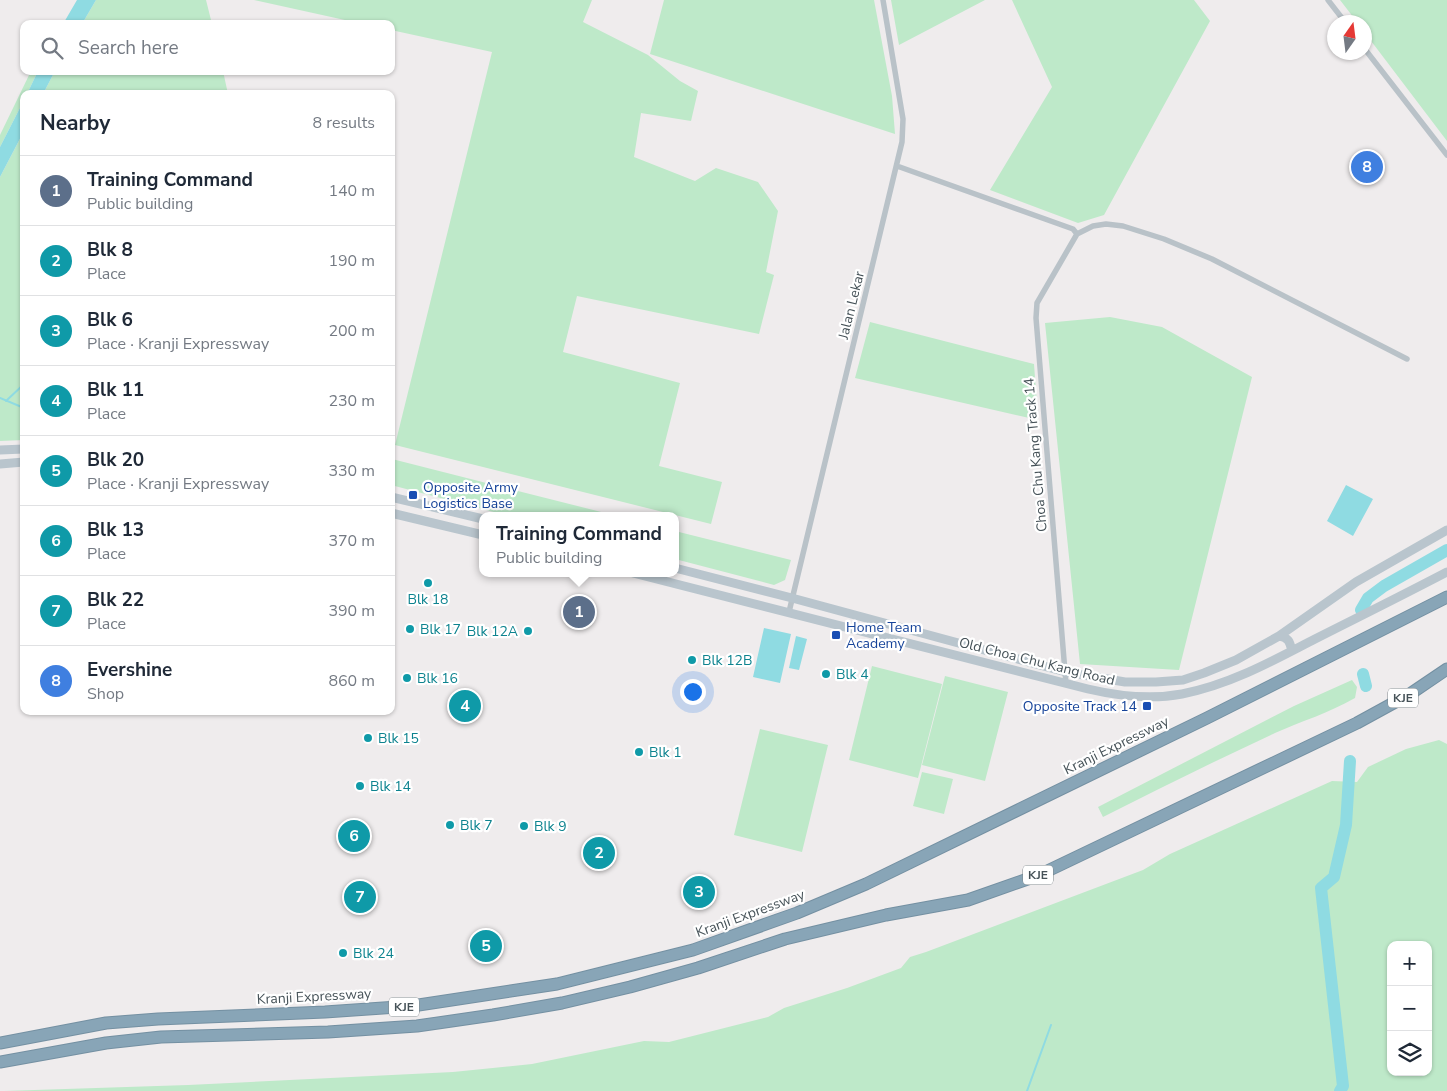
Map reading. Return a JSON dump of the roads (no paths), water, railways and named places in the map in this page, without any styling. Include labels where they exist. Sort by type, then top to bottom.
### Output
[{"type":"highway","name":"Kranji Expressway","points":[[0,1043],[106,1024],[178,1018],[325,1012],[412,1006],[557,984],[693,950],[797,913],[874,880],[1207,718],[1447,597]]},
{"type":"highway","name":"KJE","points":[[0,1062],[62,1050],[161,1037],[348,1031],[417,1026],[493,1015],[562,1003],[630,987],[698,968],[785,939],[886,915],[968,900],[1039,875],[1357,723],[1410,694],[1447,669]]},
{"type":"main road","points":[[0,450],[20,450]]},
{"type":"main road","points":[[0,464],[20,462]]},
{"type":"main road","points":[[395,498],[479,518]]},
{"type":"main road","points":[[395,514],[479,534]]},
{"type":"main road","name":"Old Choa Chu Kang Road","points":[[679,569],[1066,672],[1125,682],[1156,682],[1183,680],[1236,660],[1280,636],[1356,582],[1447,530]]},
{"type":"main road","name":"Old Choa Chu Kang Road","points":[[649,577],[1066,684],[1118,696],[1152,697],[1181,694],[1229,680],[1292,651],[1447,572]]},
{"type":"main road","points":[[1280,636],[1290,642],[1292,651]]},
{"type":"street","name":"Jalan Lekar","points":[[789,612],[902,142],[904,118],[883,0]]},
{"type":"street","points":[[1328,0],[1340,15]]},
{"type":"street","points":[[1372,58],[1447,155]]},
{"type":"street","points":[[897,166],[1073,229],[1076,234],[1093,226],[1106,224],[1123,226],[1164,239],[1212,259],[1407,359]]},
{"type":"street","name":"Choa Chu Kang Track 14","points":[[1066,684],[1036,318],[1037,303],[1076,234]]},
{"type":"water","points":[[77,0],[96,0],[84,20],[65,20]]},
{"type":"water","points":[[36,75],[53,75],[45,90],[29,90]]},
{"type":"water","points":[[20,108],[20,139],[0,177],[0,147]]},
{"type":"water","points":[[1346,485],[1373,499],[1353,536],[1327,521]]},
{"type":"water","points":[[764,628],[791,634],[780,683],[753,677]]},
{"type":"water","points":[[796,636],[807,639],[799,670],[789,668]]},
{"type":"waterway","points":[[6,401],[20,388]]},
{"type":"waterway","points":[[0,398],[20,406]]},
{"type":"waterway","points":[[1361,610],[1368,598],[1384,586],[1447,550]]},
{"type":"waterway","points":[[1363,674],[1366,686]]},
{"type":"waterway","points":[[1340,1091],[1343,1086],[1321,888],[1334,877],[1346,825],[1350,761]]},
{"type":"waterway","points":[[1027,1091],[1051,1025]]},
{"type":"place","name":"Evershine","points":[[1367,167]]},
{"type":"place","name":"Opposite Army Logistics Base","points":[[413,495]]},
{"type":"place","name":"Blk 18","points":[[428,583]]},
{"type":"place","name":"Training Command","points":[[579,612]]},
{"type":"place","name":"Blk 17","points":[[410,629]]},
{"type":"place","name":"Blk 12A","points":[[528,631]]},
{"type":"place","name":"Home Team Academy","points":[[836,635]]},
{"type":"place","name":"Blk 12B","points":[[692,660]]},
{"type":"place","name":"Blk 4","points":[[826,674]]},
{"type":"place","name":"Blk 16","points":[[407,678]]},
{"type":"place","name":"Blk 11","points":[[465,706]]},
{"type":"place","name":"Opposite Track 14","points":[[1147,706]]},
{"type":"place","name":"Blk 15","points":[[368,738]]},
{"type":"place","name":"Blk 1","points":[[639,752]]},
{"type":"place","name":"Blk 14","points":[[360,786]]},
{"type":"place","name":"Blk 7","points":[[450,825]]},
{"type":"place","name":"Blk 9","points":[[524,826]]},
{"type":"place","name":"Blk 13","points":[[354,836]]},
{"type":"place","name":"Blk 8","points":[[599,853]]},
{"type":"place","name":"Blk 6","points":[[699,892]]},
{"type":"place","name":"Blk 22","points":[[360,897]]},
{"type":"place","name":"Blk 20","points":[[486,946]]},
{"type":"place","name":"Blk 24","points":[[343,953]]}]
